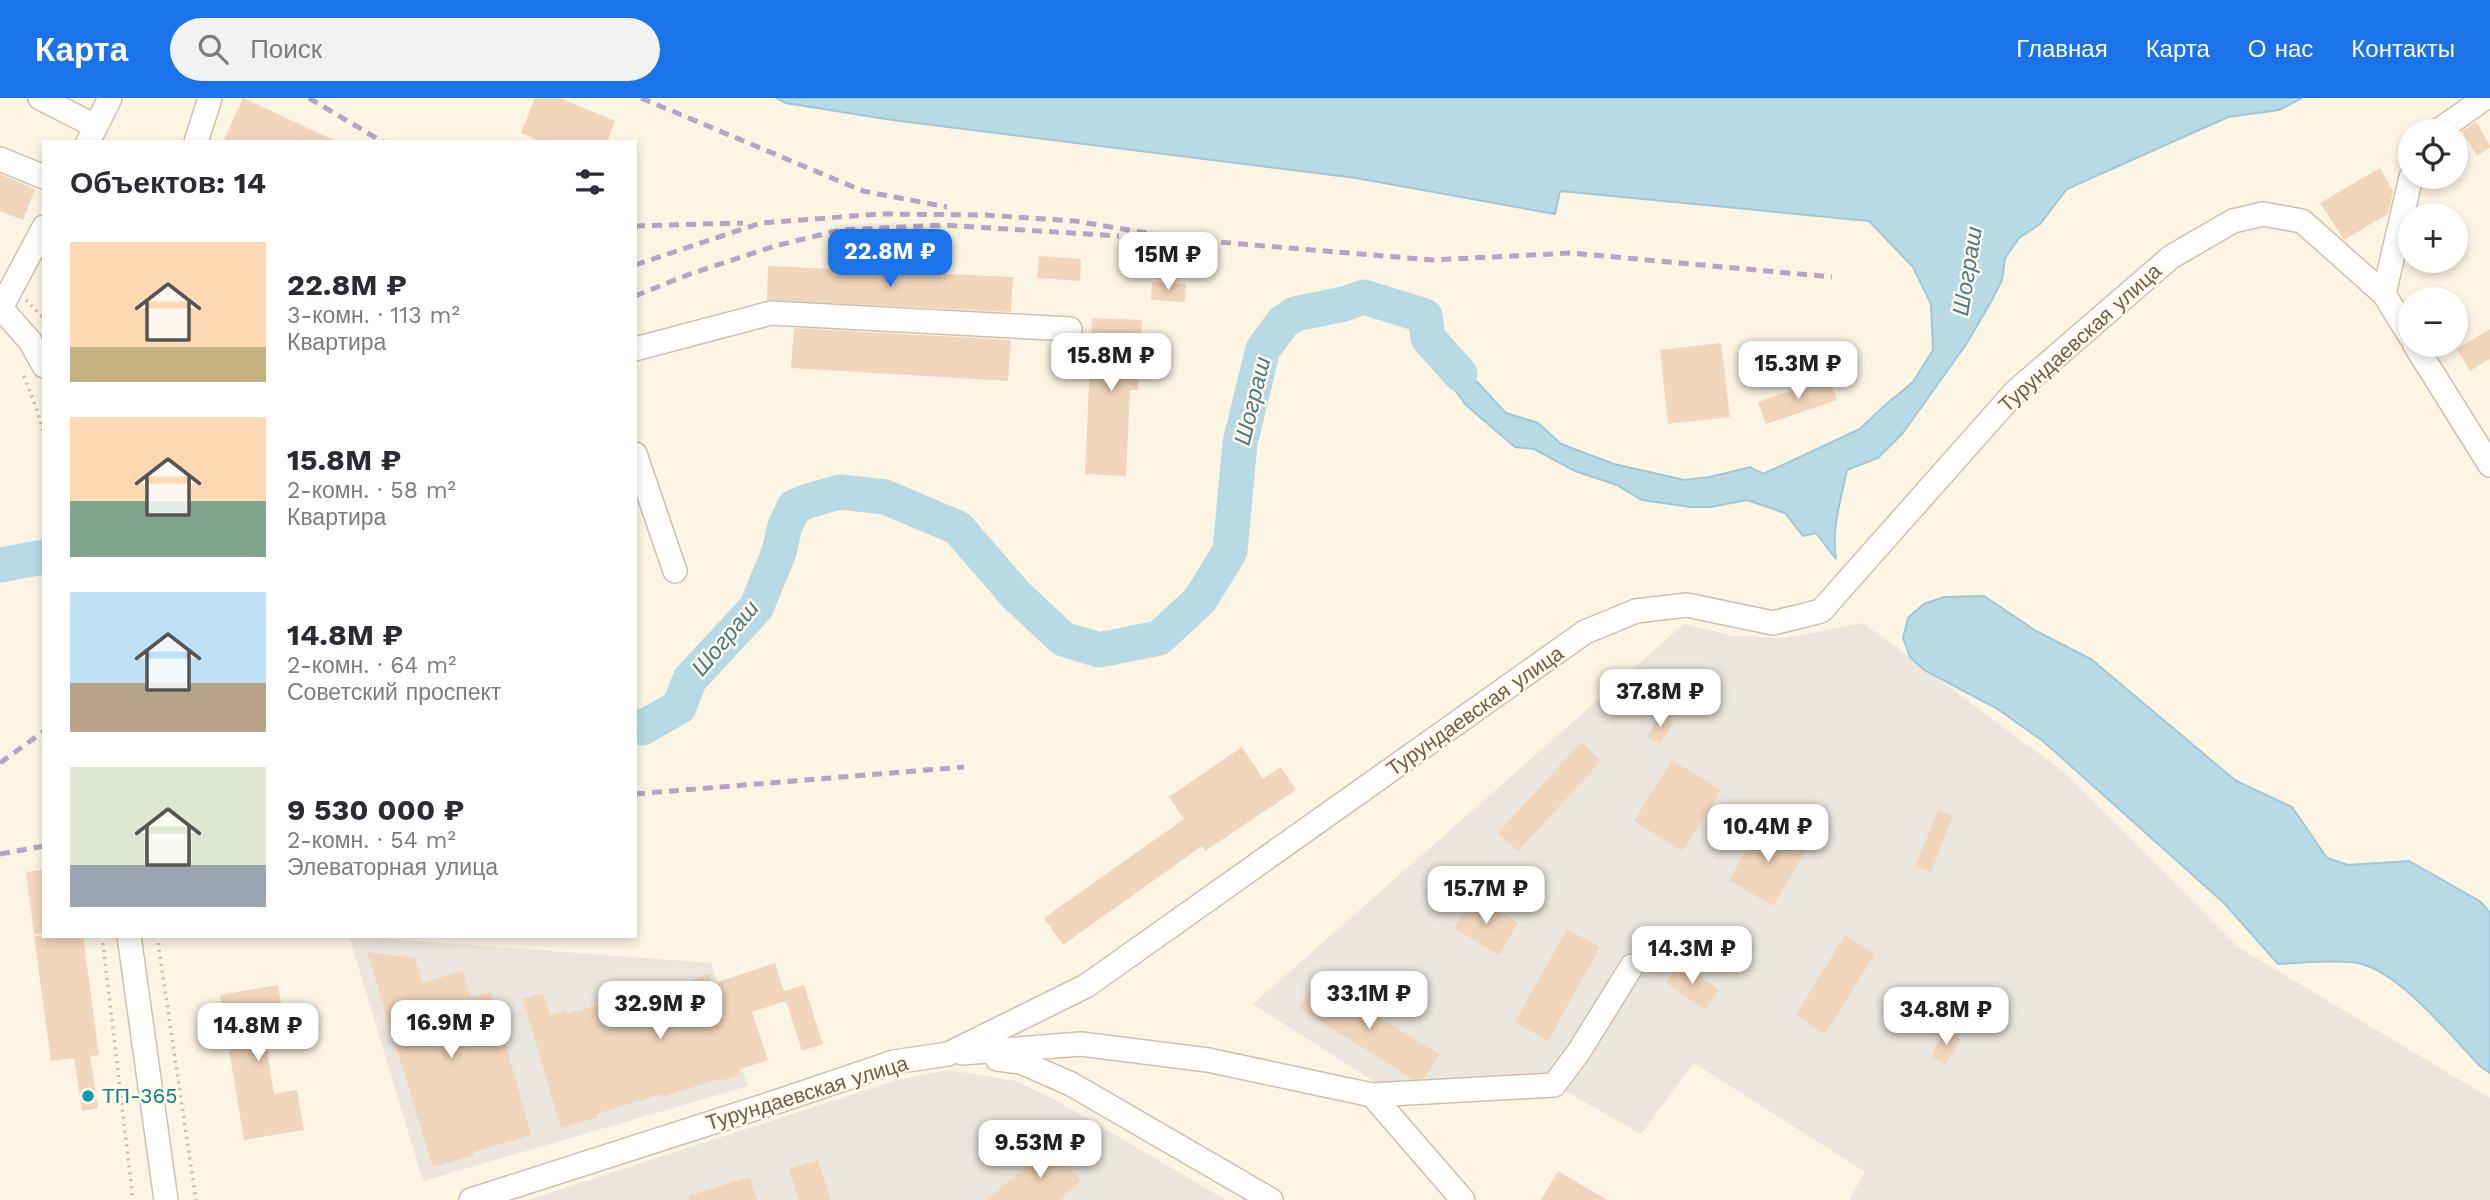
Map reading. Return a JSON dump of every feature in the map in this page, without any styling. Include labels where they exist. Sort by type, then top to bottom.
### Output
[{"type":"street","points":[[48,100],[92,134],[110,98]]},
{"type":"street","points":[[197,140],[210,98]]},
{"type":"street","points":[[2455,119],[2485,98]]},
{"type":"street","points":[[0,159],[42,176]]},
{"type":"street","points":[[2384,294],[2408,189]]},
{"type":"street","name":"Турундаевская улица","points":[[471,1200],[535,1190],[894,1062],[948,1054],[1086,986],[1586,632],[1636,611],[1687,605],[1773,623],[1821,611],[2015,392],[2171,257],[2233,221],[2263,214],[2302,221],[2384,294],[2398,317]]},
{"type":"street","points":[[34,371],[30,341],[1,307],[42,231]]},
{"type":"street","points":[[637,348],[771,313],[1070,329]]},
{"type":"street","points":[[2422,357],[2490,465]]},
{"type":"street","points":[[637,460],[675,571]]},
{"type":"street","points":[[130,938],[166,1200]]},
{"type":"street","points":[[948,1054],[1081,1044],[1208,1060],[1372,1095],[1554,1084],[1578,1053],[1632,966]]},
{"type":"street","points":[[948,1054],[1021,1062],[1071,1084],[1271,1200]]},
{"type":"street","points":[[1372,1095],[1463,1200]]},
{"type":"path","points":[[34,371],[42,428]]},
{"type":"path","points":[[102,938],[133,1200]]},
{"type":"path","points":[[157,938],[196,1200]]},
{"type":"shaded area","points":[[1863,623],[2064,772],[2238,947],[2490,1098],[2490,1200],[1849,1200],[1865,1172],[1694,1063],[1641,1134],[1567,1092],[1406,1102],[1253,1004],[1684,624],[1734,636],[1785,638]]},
{"type":"shaded area","points":[[350,938],[711,963],[748,1086],[423,1181]]},
{"type":"shaded area","points":[[948,1070],[1016,1081],[1059,1102],[1226,1200],[528,1200],[897,1080]]},
{"type":"water","points":[[776,98],[2302,98],[2279,110],[2228,117],[2067,189],[2040,224],[2019,238],[2005,258],[2002,280],[1967,343],[1902,434],[1878,458],[1847,470],[1836,525],[1836,559],[1816,533],[1803,536],[1785,513],[1747,500],[1710,507],[1691,507],[1642,500],[1617,485],[1575,471],[1534,449],[1515,447],[1466,405],[1438,367],[1428,338],[1449,352],[1506,413],[1538,423],[1561,444],[1614,464],[1684,480],[1750,467],[1763,474],[1860,429],[1913,382],[1933,350],[1931,304],[1913,267],[1869,221],[1560,191],[1555,214],[1356,178],[892,120],[786,103]]},
{"type":"water","points":[[1984,596],[2036,631],[2091,659],[2236,781],[2292,807],[2327,858],[2348,865],[2409,861],[2481,902],[2490,913],[2490,1073],[2407,991],[2374,969],[2358,963],[2340,961],[2278,964],[2224,903],[2043,741],[1996,708],[1924,670],[1910,657],[1903,638],[1908,618],[1924,604],[1944,597]]},
{"type":"building","points":[[243,98],[334,140],[224,140]]},
{"type":"building","points":[[535,98],[560,98],[615,121],[608,140],[537,140],[521,133]]},
{"type":"building","points":[[2476,122],[2490,148],[2477,156],[2468,141],[2468,127]]},
{"type":"building","points":[[2380,168],[2393,191],[2388,214],[2344,240],[2320,203]]},
{"type":"building","points":[[0,174],[35,189],[23,220],[0,211]]},
{"type":"building","points":[[1039,256],[1081,259],[1080,281],[1037,278]]},
{"type":"building","points":[[768,266],[1013,277],[1011,312],[767,300]]},
{"type":"building","points":[[1152,282],[1186,284],[1185,302],[1151,300]]},
{"type":"building","points":[[1092,318],[1142,320],[1138,390],[1130,390],[1126,476],[1085,474]]},
{"type":"building","points":[[794,328],[1011,340],[1008,381],[791,368]]},
{"type":"building","points":[[2490,329],[2490,359],[2470,371],[2462,357],[2468,357],[2468,342]]},
{"type":"building","points":[[1721,343],[1730,417],[1668,424],[1660,350]]},
{"type":"building","points":[[1829,378],[1837,400],[1766,424],[1758,402]]},
{"type":"building","points":[[1661,714],[1674,722],[1660,744],[1647,736]]},
{"type":"building","points":[[1581,742],[1601,761],[1518,851],[1498,833]]},
{"type":"building","points":[[1242,747],[1263,779],[1281,767],[1296,790],[1205,851],[1202,846],[1063,945],[1044,918],[1184,819],[1169,797]]},
{"type":"building","points":[[1672,760],[1721,790],[1682,851],[1634,821]]},
{"type":"building","points":[[1938,810],[1953,816],[1931,872],[1916,866]]},
{"type":"building","points":[[1763,822],[1807,848],[1773,906],[1729,880]]},
{"type":"building","points":[[42,870],[42,933],[34,934],[26,872]]},
{"type":"building","points":[[1474,896],[1518,923],[1499,955],[1454,928]]},
{"type":"building","points":[[1567,929],[1600,947],[1548,1041],[1515,1022]]},
{"type":"building","points":[[1845,935],[1875,954],[1825,1034],[1796,1015]]},
{"type":"building","points":[[34,936],[83,938],[99,1055],[90,1056],[98,1108],[82,1111],[74,1058],[51,1061]]},
{"type":"building","points":[[367,952],[415,958],[423,983],[463,971],[470,997],[491,992],[531,1135],[433,1167]]},
{"type":"building","points":[[775,963],[784,991],[804,985],[823,1044],[802,1051],[786,1001],[752,1012],[768,1060],[738,1070],[740,1075],[718,1079],[662,1097],[661,1094],[561,1128],[523,999],[543,993],[550,1015],[566,1010],[567,1014],[612,1001],[613,1006],[709,974],[712,984]]},
{"type":"building","points":[[1680,963],[1719,990],[1705,1010],[1666,983]]},
{"type":"building","points":[[1317,979],[1439,1054],[1425,1078],[1413,1079],[1299,1008]]},
{"type":"building","points":[[278,985],[285,1027],[264,1031],[274,1094],[297,1090],[304,1130],[244,1140],[220,995]]},
{"type":"building","points":[[1946,1030],[1961,1039],[1945,1065],[1931,1056]]},
{"type":"building","points":[[1050,1145],[1081,1181],[1059,1200],[987,1200]]},
{"type":"building","points":[[818,1160],[831,1200],[799,1200],[789,1169]]},
{"type":"building","points":[[1558,1171],[1607,1200],[1541,1200]]},
{"type":"building","points":[[750,1177],[757,1200],[689,1200],[689,1196]]},
{"type":"waterway","name":"Шограш","points":[[637,727],[642,728],[679,707],[690,679],[756,608],[794,507],[808,501],[840,492],[885,497],[958,528],[1016,595],[1063,639],[1099,650],[1159,638],[1200,600],[1230,551],[1240,443],[1263,349],[1283,322],[1295,314],[1364,297],[1425,316],[1428,338],[1460,374]]},
{"type":"waterway","name":"Шограш","points":[[0,565],[42,557]]},
{"type":"railway","points":[[309,98],[380,140]]},
{"type":"railway","points":[[641,98],[863,191],[947,207]]},
{"type":"railway","points":[[637,264],[761,223],[880,214],[985,215],[1075,221],[1182,239],[1432,260],[1572,253],[1832,277]]},
{"type":"railway","points":[[637,226],[743,223]]},
{"type":"railway","points":[[637,295],[690,274],[775,246],[840,230],[943,225],[1119,236]]},
{"type":"railway","points":[[0,763],[42,732]]},
{"type":"railway","points":[[637,794],[964,767]]},
{"type":"railway","points":[[0,854],[42,846]]},
{"type":"place","name":"ТП-365","points":[[88,1096]]}]
